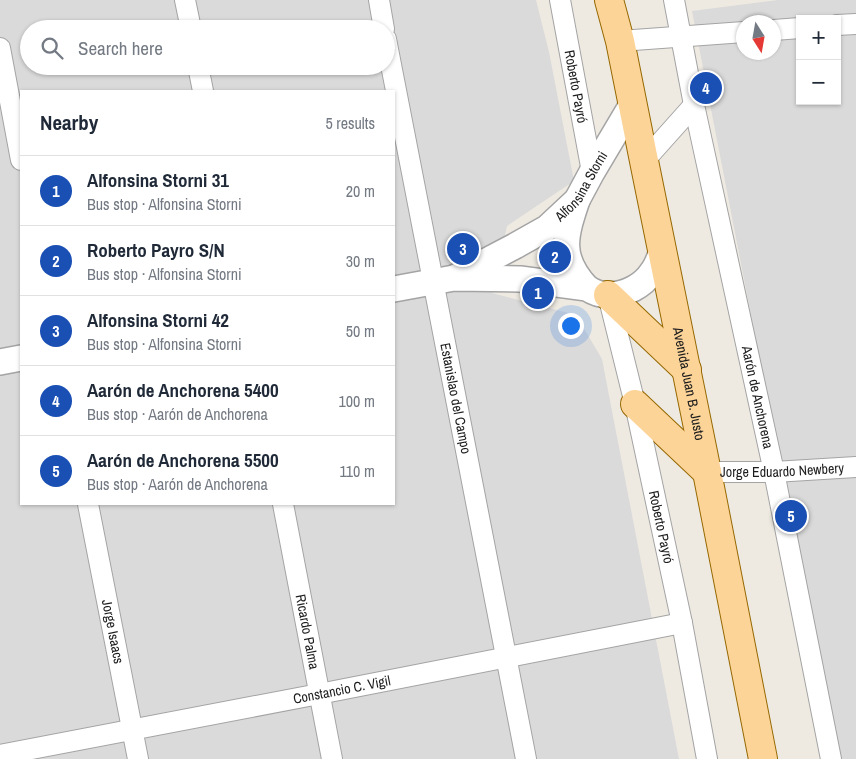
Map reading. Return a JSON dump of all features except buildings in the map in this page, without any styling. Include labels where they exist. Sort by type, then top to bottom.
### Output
[{"type":"main road","name":"Avenida Juan B. Justo","points":[[611,3],[687,370],[763,759]]},
{"type":"main road","points":[[597,292],[687,370]]},
{"type":"main road","points":[[635,404],[707,472]]},
{"type":"street","points":[[185,0],[189,20]]},
{"type":"street","points":[[379,0],[382,20]]},
{"type":"street","name":"Roberto Payró","points":[[560,0],[592,172]]},
{"type":"street","name":"Aarón de Anchorena","points":[[674,0],[694,105],[774,472],[831,759]]},
{"type":"street","points":[[841,26],[856,24]]},
{"type":"street","points":[[781,29],[796,28]]},
{"type":"street","points":[[620,41],[736,33]]},
{"type":"street","points":[[0,48],[20,155]]},
{"type":"street","points":[[200,75],[203,90]]},
{"type":"street","name":"Estanislao del Campo","points":[[395,75],[443,280],[526,759]]},
{"type":"street","name":"Alfonsina Storni","points":[[443,280],[515,246],[547,228],[577,200],[633,103]]},
{"type":"street","points":[[644,161],[694,105]]},
{"type":"street","points":[[577,200],[569,224],[566,242],[568,258],[572,270],[579,280],[597,292],[624,293],[636,287],[654,270],[662,251]]},
{"type":"street","name":"Alfonsina Storni","points":[[395,289],[443,280],[520,279],[597,292]]},
{"type":"street","name":"Roberto Payró","points":[[597,292],[635,404],[682,623],[708,759]]},
{"type":"street","points":[[0,362],[20,358]]},
{"type":"street","name":"Jorge Eduardo Newbery","points":[[707,472],[774,472],[856,466]]},
{"type":"street","name":"Jorge Isaacs","points":[[88,505],[138,759]]},
{"type":"street","name":"Ricardo Palma","points":[[283,505],[332,759]]},
{"type":"street","name":"Constancio C. Vigil","points":[[0,755],[682,623]]},
{"type":"shaded area","points":[[0,0],[536,0],[549,52],[574,181],[507,226],[492,293],[576,315],[602,359],[679,759],[0,759]]},
{"type":"shaded area","points":[[778,0],[856,0],[856,759],[837,759],[692,11]]},
{"type":"place","name":"Aarón de Anchorena 5400","points":[[706,88]]},
{"type":"place","name":"Alfonsina Storni 42","points":[[463,249]]},
{"type":"place","name":"Roberto Payro S/N","points":[[555,257]]},
{"type":"place","name":"Alfonsina Storni 31","points":[[538,293]]},
{"type":"place","name":"Aarón de Anchorena 5500","points":[[791,516]]}]
